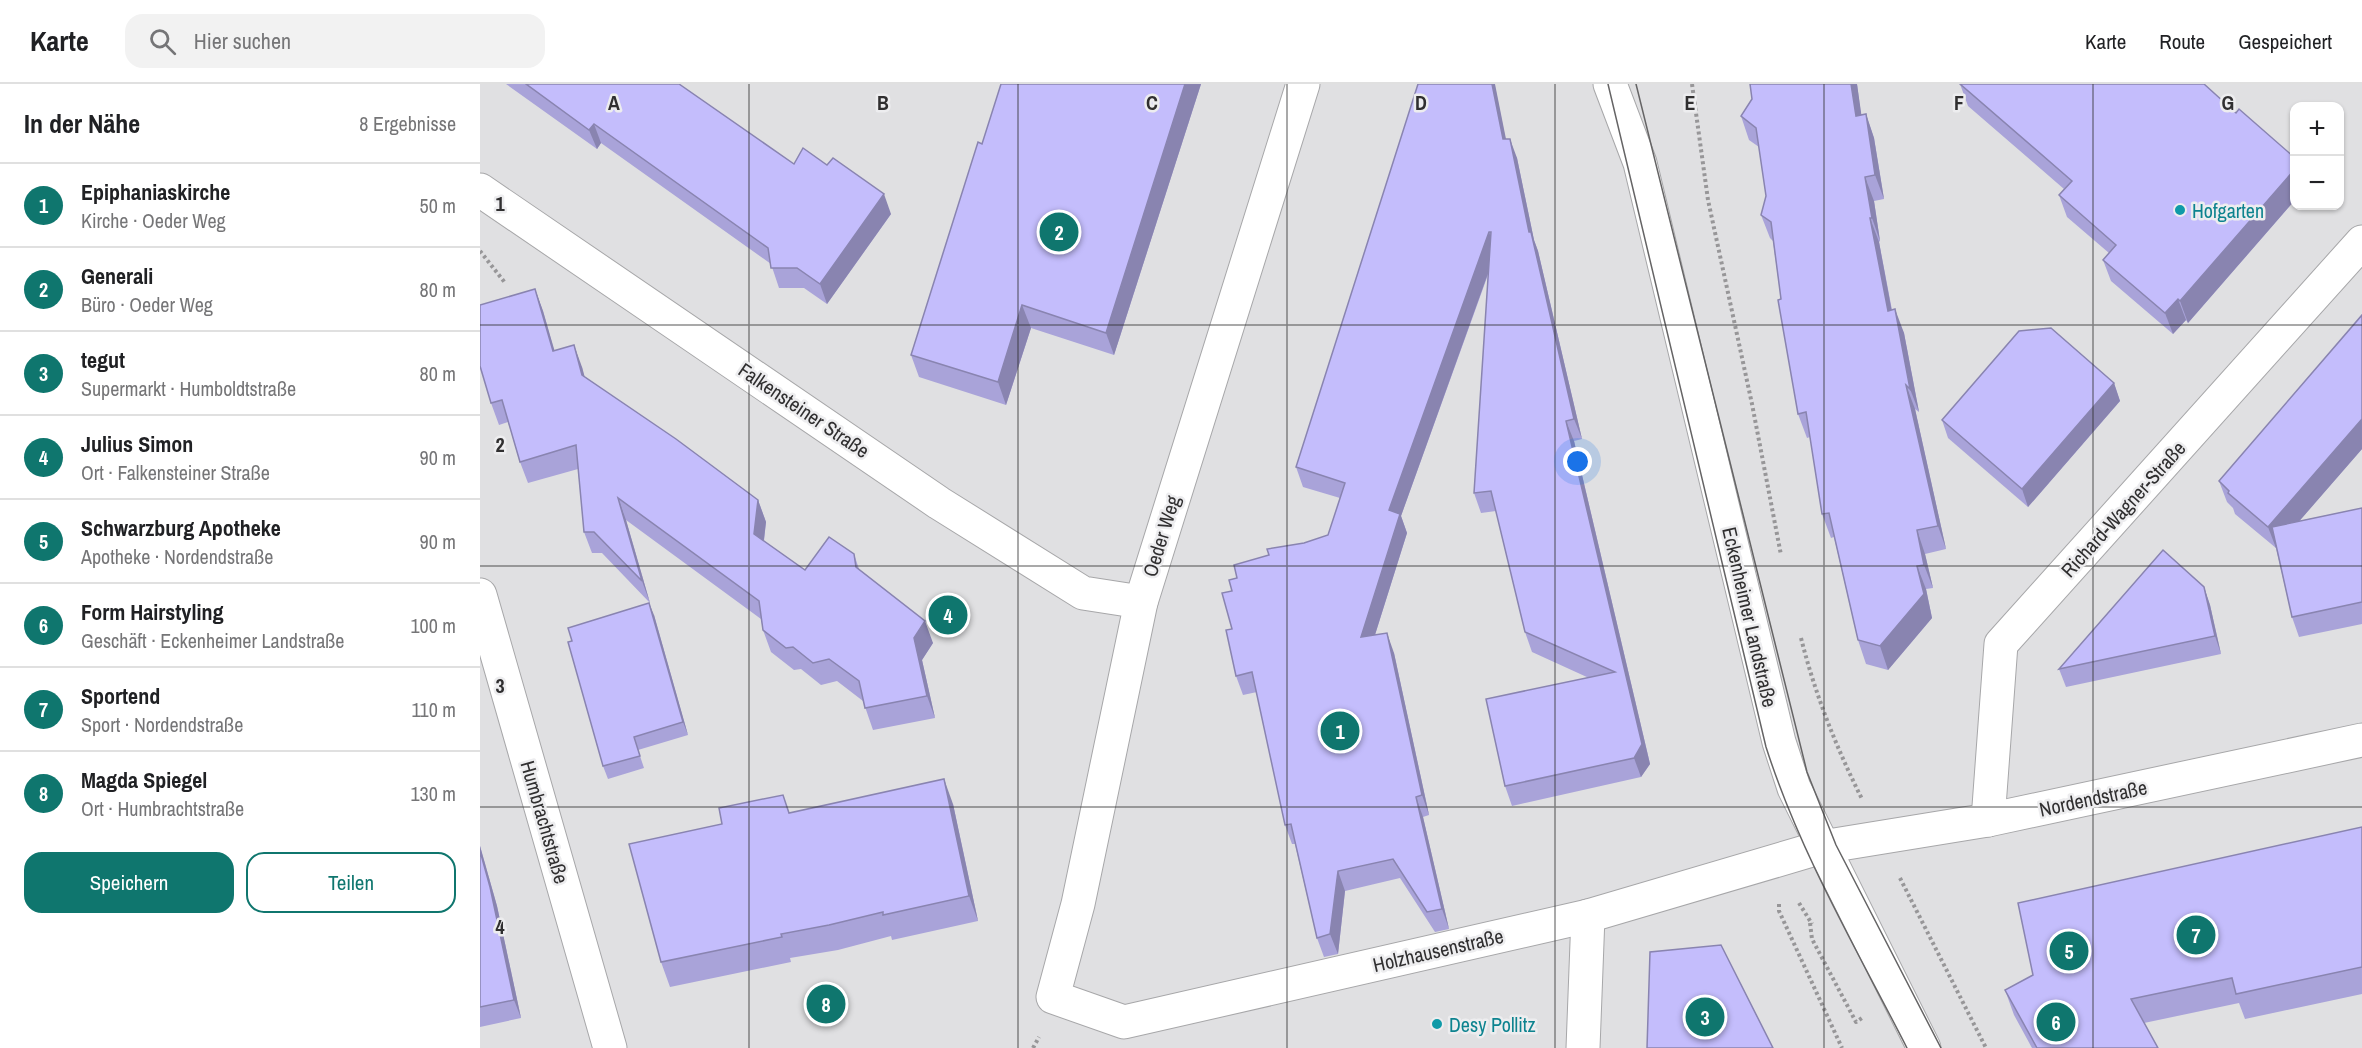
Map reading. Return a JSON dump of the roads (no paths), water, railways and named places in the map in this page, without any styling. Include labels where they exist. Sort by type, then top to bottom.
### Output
[{"type":"street","name":"Oeder Weg","points":[[1053,997],[1078,904],[1141,602],[1303,84]]},
{"type":"street","name":"Eckenheimer Landstraße","points":[[1610,84],[1640,163],[1779,742],[1794,788],[1822,848],[1924,1048]]},
{"type":"street","name":"Eckenheimer Landstraße","points":[[1633,84],[1640,163]]},
{"type":"street","name":"Falkensteiner Straße","points":[[480,189],[939,503],[1043,568],[1083,592],[1141,602]]},
{"type":"street","name":"Richard-Wagner-Straße","points":[[1988,820],[2001,644],[2362,243]]},
{"type":"street","name":"Humbrachtstraße","points":[[480,595],[610,1048]]},
{"type":"street","name":"Nordendstraße","points":[[1822,848],[1988,820],[2362,740]]},
{"type":"street","name":"Holzhausenstraße","points":[[1053,997],[1124,1022],[1588,916],[1822,848]]},
{"type":"street","points":[[1583,1048],[1588,916]]},
{"type":"tram line","points":[[1608,84],[1766,747],[1812,863],[1907,1048]]},
{"type":"tram line","points":[[1636,84],[1807,772],[1836,845],[1941,1048]]},
{"type":"place","name":"Hofgarten","points":[[2180,210]]},
{"type":"place","name":"Generali","points":[[1059,232]]},
{"type":"place","name":"Julius Simon","points":[[948,615]]},
{"type":"place","name":"Epiphaniaskirche","points":[[1340,731]]},
{"type":"place","name":"Sportend","points":[[2196,935]]},
{"type":"place","name":"Schwarzburg Apotheke","points":[[2069,951]]},
{"type":"place","name":"Magda Spiegel","points":[[826,1004]]},
{"type":"place","name":"tegut","points":[[1705,1017]]},
{"type":"place","name":"Form Hairstyling","points":[[2056,1022]]},
{"type":"place","name":"Desy Pollitz","points":[[1437,1024]]}]
